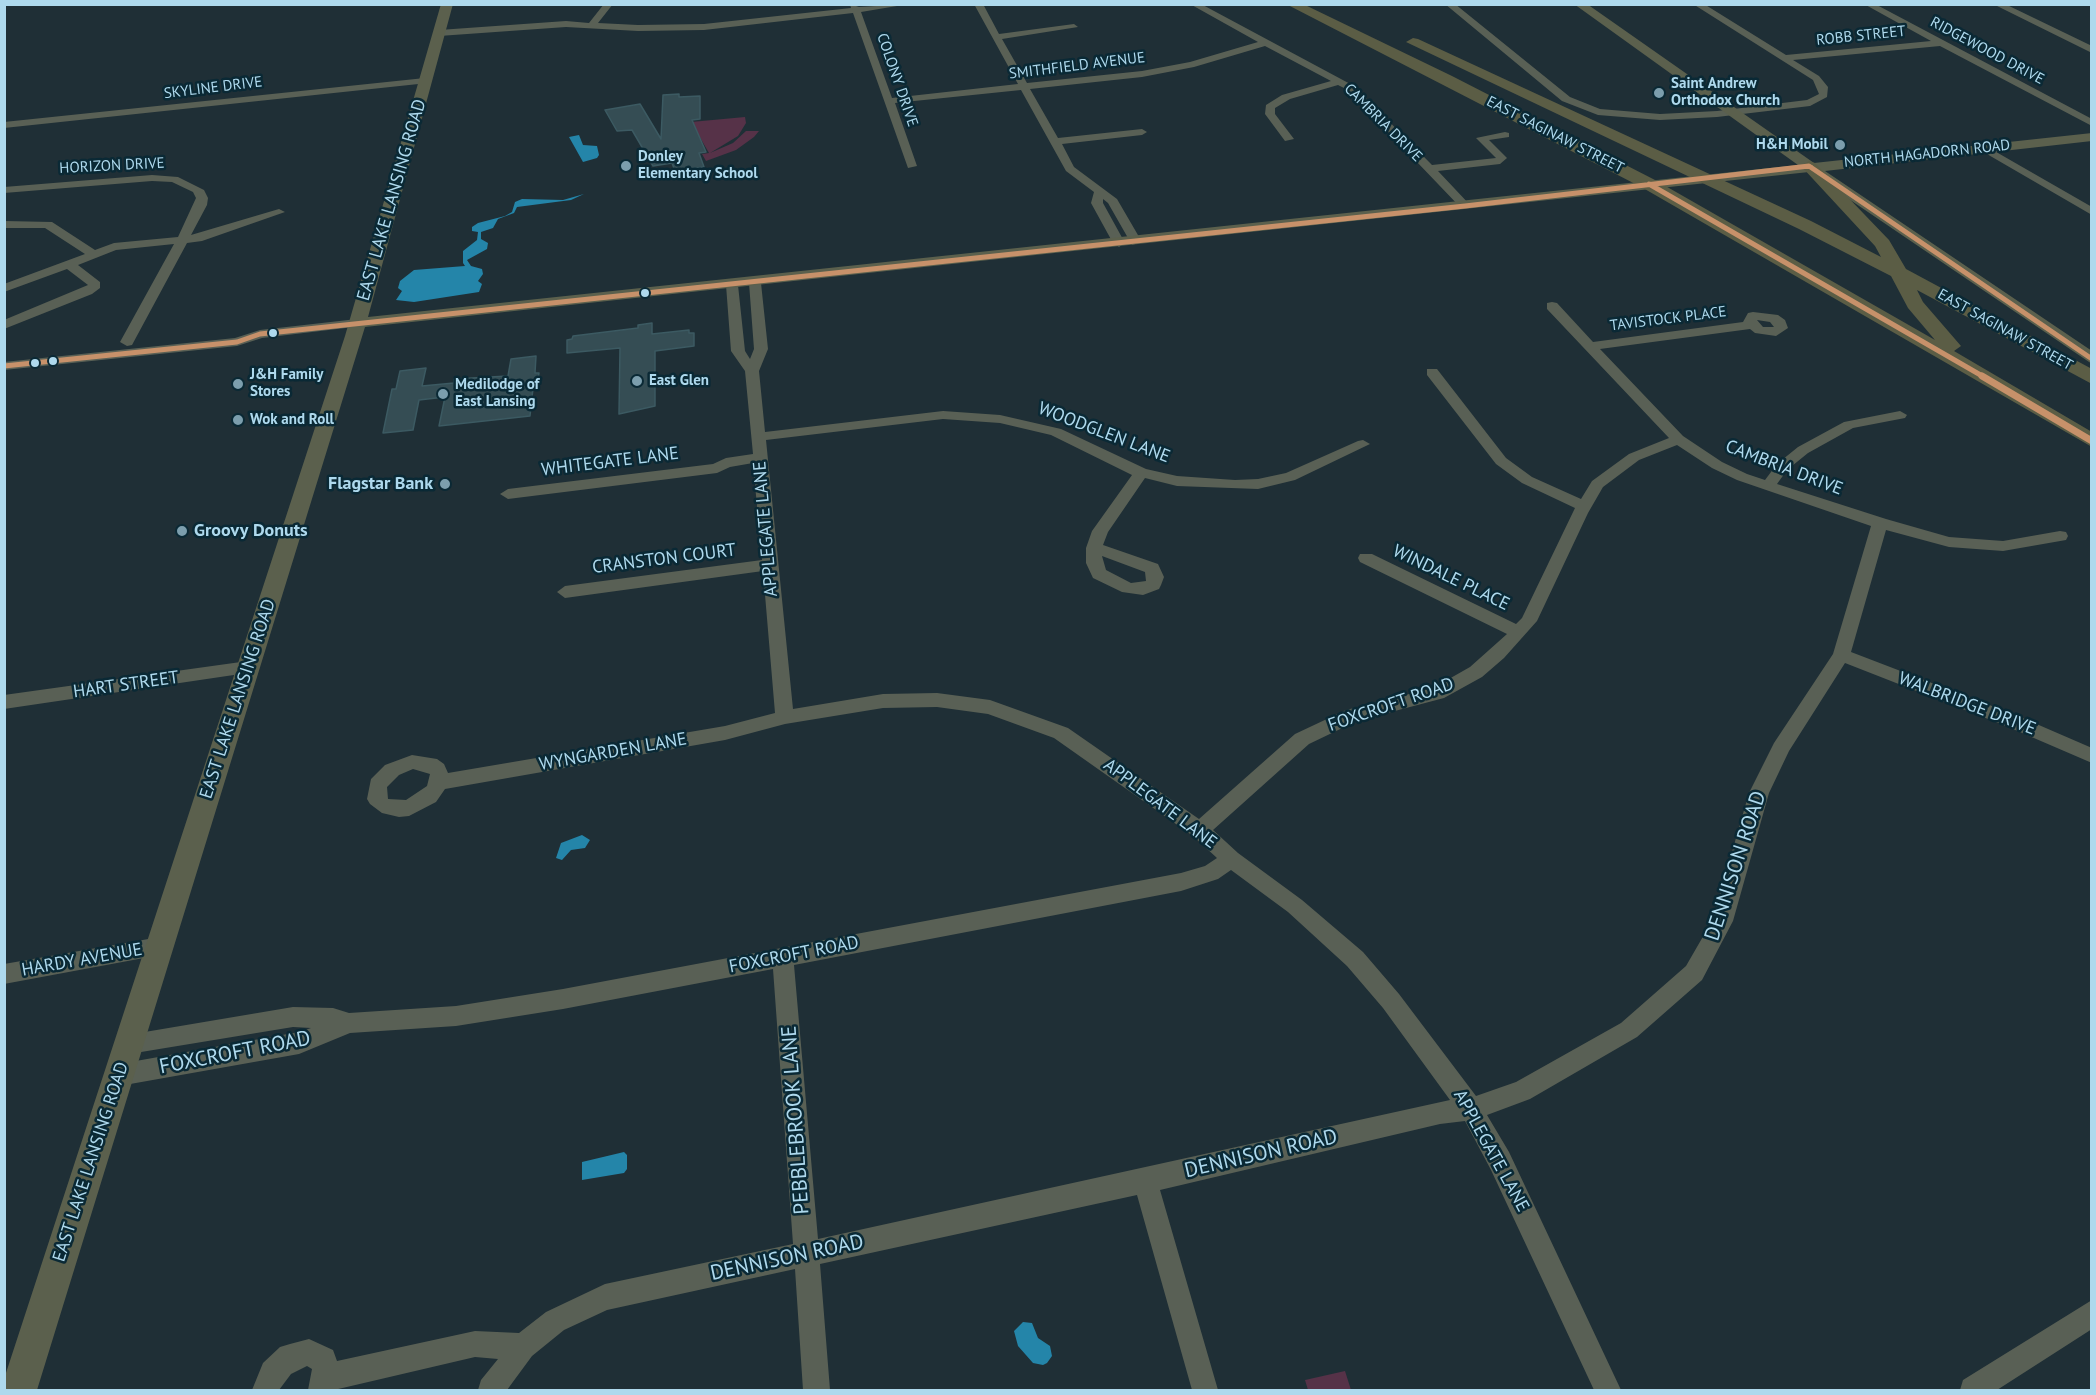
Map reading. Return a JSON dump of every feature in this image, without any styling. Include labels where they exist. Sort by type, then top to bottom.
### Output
[{"type":"main road","name":"EAST LAKE LANSING ROAD","points":[[15,1385],[119,1075],[357,323],[447,4]]},
{"type":"main road","name":"EAST SAGINAW STREET","points":[[1292,4],[1447,79],[1649,184],[2014,394],[2091,441]]},
{"type":"main road","points":[[1579,4],[1809,166],[2091,359]]},
{"type":"main road","name":"EAST SAGINAW STREET","points":[[1395,34],[1901,273],[2091,378]]},
{"type":"main road","points":[[1447,79],[1446,77],[1452,73],[1460,72],[1487,77]]},
{"type":"main road","name":"NORTH HAGADORN ROAD","points":[[357,323],[1465,207],[1649,184],[2091,136]]},
{"type":"main road","points":[[1809,166],[1883,244],[1901,273],[1915,304],[1938,334],[1976,368],[2014,394]]},
{"type":"street","points":[[592,25],[609,4]]},
{"type":"street","points":[[439,33],[554,24],[636,28],[704,27],[856,7],[905,4]]},
{"type":"street","points":[[978,4],[1070,169],[1099,193],[1097,203],[1127,243]]},
{"type":"street","name":"CAMBRIA DRIVE","points":[[1194,4],[1351,88],[1465,207]]},
{"type":"street","points":[[1449,4],[1576,105],[1606,113],[1649,117],[1734,113],[1810,103],[1824,94],[1823,87],[1816,78],[1697,4]]},
{"type":"street","name":"RIDGEWOOD DRIVE","points":[[1868,4],[2091,123]]},
{"type":"street","points":[[1997,4],[2091,50]]},
{"type":"street","name":"COLONY DRIVE","points":[[856,7],[912,166]]},
{"type":"street","points":[[995,37],[1074,27]]},
{"type":"street","name":"SMITHFIELD AVENUE","points":[[888,100],[1023,88],[1191,65],[1266,42]]},
{"type":"street","name":"ROBB STREET","points":[[1784,58],[1941,43]]},
{"type":"street","name":"SKYLINE DRIVE","points":[[4,125],[425,81]]},
{"type":"street","points":[[1289,139],[1270,114],[1270,106],[1286,97],[1341,81]]},
{"type":"street","points":[[1054,142],[1142,132]]},
{"type":"street","points":[[1429,169],[1500,161],[1502,158],[1481,138],[1505,135]]},
{"type":"street","points":[[1984,148],[2091,212]]},
{"type":"street","name":"HORIZON DRIVE","points":[[4,189],[163,178],[185,182],[198,190],[202,198],[201,205],[128,342]]},
{"type":"street","points":[[4,288],[114,248],[181,240],[245,224],[279,212]]},
{"type":"street","points":[[4,225],[48,224],[93,254]]},
{"type":"street","points":[[4,325],[88,291],[96,285],[69,264]]},
{"type":"street","name":"APPLEGATE LANE","points":[[755,283],[761,349],[752,371],[785,717],[883,701],[937,700],[990,707],[1061,733],[1200,830],[1231,859],[1295,906],[1355,959],[1432,1053],[1471,1108],[1536,1233],[1608,1390]]},
{"type":"street","name":"APPLEGATE LANE","points":[[732,285],[738,351],[752,371]]},
{"type":"street","name":"CAMBRIA DRIVE","points":[[1552,306],[1678,439],[1717,465],[1768,486],[1880,524],[1949,542],[1984,546],[2027,543],[2060,536]]},
{"type":"street","name":"NORTH HAGADORN ROAD","points":[[4,366],[237,342],[260,334],[357,323]]},
{"type":"street","name":"TAVISTOCK PLACE","points":[[1590,346],[1751,325]]},
{"type":"street","name":"NORTH HAGADORN ROAD","points":[[4,354],[246,329],[260,334]]},
{"type":"street","points":[[1432,372],[1501,461],[1527,480],[1584,506]]},
{"type":"street","name":"WOODGLEN LANE","points":[[757,437],[943,415],[1000,418],[1056,432],[1142,473],[1200,483],[1258,484],[1307,471],[1363,444]]},
{"type":"street","points":[[1768,486],[1782,467],[1803,450],[1849,424],[1900,415]]},
{"type":"street","name":"FOXCROFT ROAD","points":[[1200,830],[1302,739],[1352,715],[1416,700],[1456,684],[1491,660],[1529,621],[1584,506],[1597,484],[1609,473],[1634,457],[1678,439]]},
{"type":"street","name":"WHITEGATE LANE","points":[[508,495],[717,468],[726,471],[760,463]]},
{"type":"street","points":[[1094,548],[1100,531],[1142,473]]},
{"type":"street","name":"DENNISON ROAD","points":[[492,1390],[523,1347],[555,1321],[605,1297],[1145,1181],[1440,1113],[1471,1108],[1522,1091],[1629,1030],[1694,973],[1722,921],[1759,793],[1781,748],[1841,655],[1880,524]]},
{"type":"street","name":"WINDALE PLACE","points":[[1366,558],[1519,633]]},
{"type":"street","name":"CRANSTON COURT","points":[[565,592],[769,565]]},
{"type":"street","name":"WALBRIDGE DRIVE","points":[[1841,655],[2012,721],[2091,756]]},
{"type":"street","name":"HART STREET","points":[[4,702],[248,667]]},
{"type":"street","name":"WYNGARDEN LANE","points":[[439,782],[725,733],[785,717]]},
{"type":"street","name":"FOXCROFT ROAD","points":[[129,1042],[293,1017],[333,1018],[349,1023],[456,1016],[563,999],[1181,882],[1211,873],[1231,859]]},
{"type":"street","name":"HARDY AVENUE","points":[[4,974],[160,946]]},
{"type":"street","name":"PEBBLEBROOK LANE","points":[[783,957],[817,1390]]},
{"type":"street","name":"FOXCROFT ROAD","points":[[119,1075],[299,1043],[349,1023]]},
{"type":"street","points":[[1145,1181],[1205,1390]]},
{"type":"street","points":[[1973,1390],[2091,1313]]},
{"type":"street","points":[[265,1390],[273,1373],[281,1364],[300,1353],[309,1352],[323,1360],[324,1384],[475,1344],[523,1347]]},
{"type":"shaded area","points":[[745,117],[746,123],[738,136],[710,153],[733,143],[746,131],[759,131],[754,137],[736,150],[706,161],[702,154],[709,153],[691,122]]},
{"type":"shaded area","points":[[1345,1371],[1351,1390],[1308,1390],[1305,1380]]},
{"type":"water","points":[[579,135],[583,145],[597,146],[599,155],[597,158],[583,162],[569,137]]},
{"type":"water","points":[[584,194],[571,200],[517,207],[514,213],[498,219],[493,228],[481,232],[481,239],[488,243],[487,249],[467,260],[471,266],[482,269],[483,274],[478,281],[482,284],[479,292],[414,302],[396,300],[402,291],[398,288],[400,281],[414,270],[465,266],[463,251],[477,240],[478,232],[472,231],[472,227],[512,212],[515,202],[522,199],[563,200]]},
{"type":"water","points":[[582,835],[590,840],[585,848],[571,850],[562,860],[556,858],[561,843]]},
{"type":"water","points":[[624,1152],[627,1155],[627,1169],[624,1173],[582,1180],[582,1162]]},
{"type":"water","points":[[1023,1322],[1032,1323],[1038,1338],[1050,1346],[1052,1356],[1047,1363],[1043,1365],[1033,1363],[1018,1346],[1014,1331]]},
{"type":"building","name":"Donley Elementary School","points":[[679,94],[679,97],[700,96],[700,119],[692,120],[706,152],[699,153],[704,167],[675,171],[672,163],[653,166],[632,130],[617,131],[605,110],[640,104],[661,139],[663,95]]},
{"type":"building","name":"East Glen","points":[[652,323],[652,334],[689,330],[689,333],[694,333],[694,346],[655,351],[655,406],[619,414],[620,348],[567,353],[567,340],[572,339],[573,336],[638,328],[638,325]]},
{"type":"building","name":"Medilodge of East Lansing","points":[[536,356],[535,373],[539,373],[537,387],[533,388],[530,416],[439,426],[445,397],[419,400],[413,430],[383,433],[392,389],[396,389],[400,371],[426,368],[422,386],[454,383],[454,379],[508,376],[511,359]]},
{"type":"transit line","points":[[4,366],[237,342],[260,334],[1465,206],[1809,166],[2092,359]]},
{"type":"transit line","points":[[1649,184],[1845,295],[2092,441]]},
{"type":"place","name":"Saint Andrew Orthodox Church","points":[[1659,93]]},
{"type":"place","name":"H&H Mobil","points":[[1840,145]]},
{"type":"place","name":"Donley Elementary School","points":[[626,166]]},
{"type":"place","name":"East Glen","points":[[637,381]]},
{"type":"place","name":"J&H Family Stores","points":[[238,384]]},
{"type":"place","name":"Medilodge of East Lansing","points":[[443,394]]},
{"type":"place","name":"Wok and Roll","points":[[238,420]]},
{"type":"place","name":"Flagstar Bank","points":[[445,484]]},
{"type":"place","name":"Groovy Donuts","points":[[182,531]]}]
